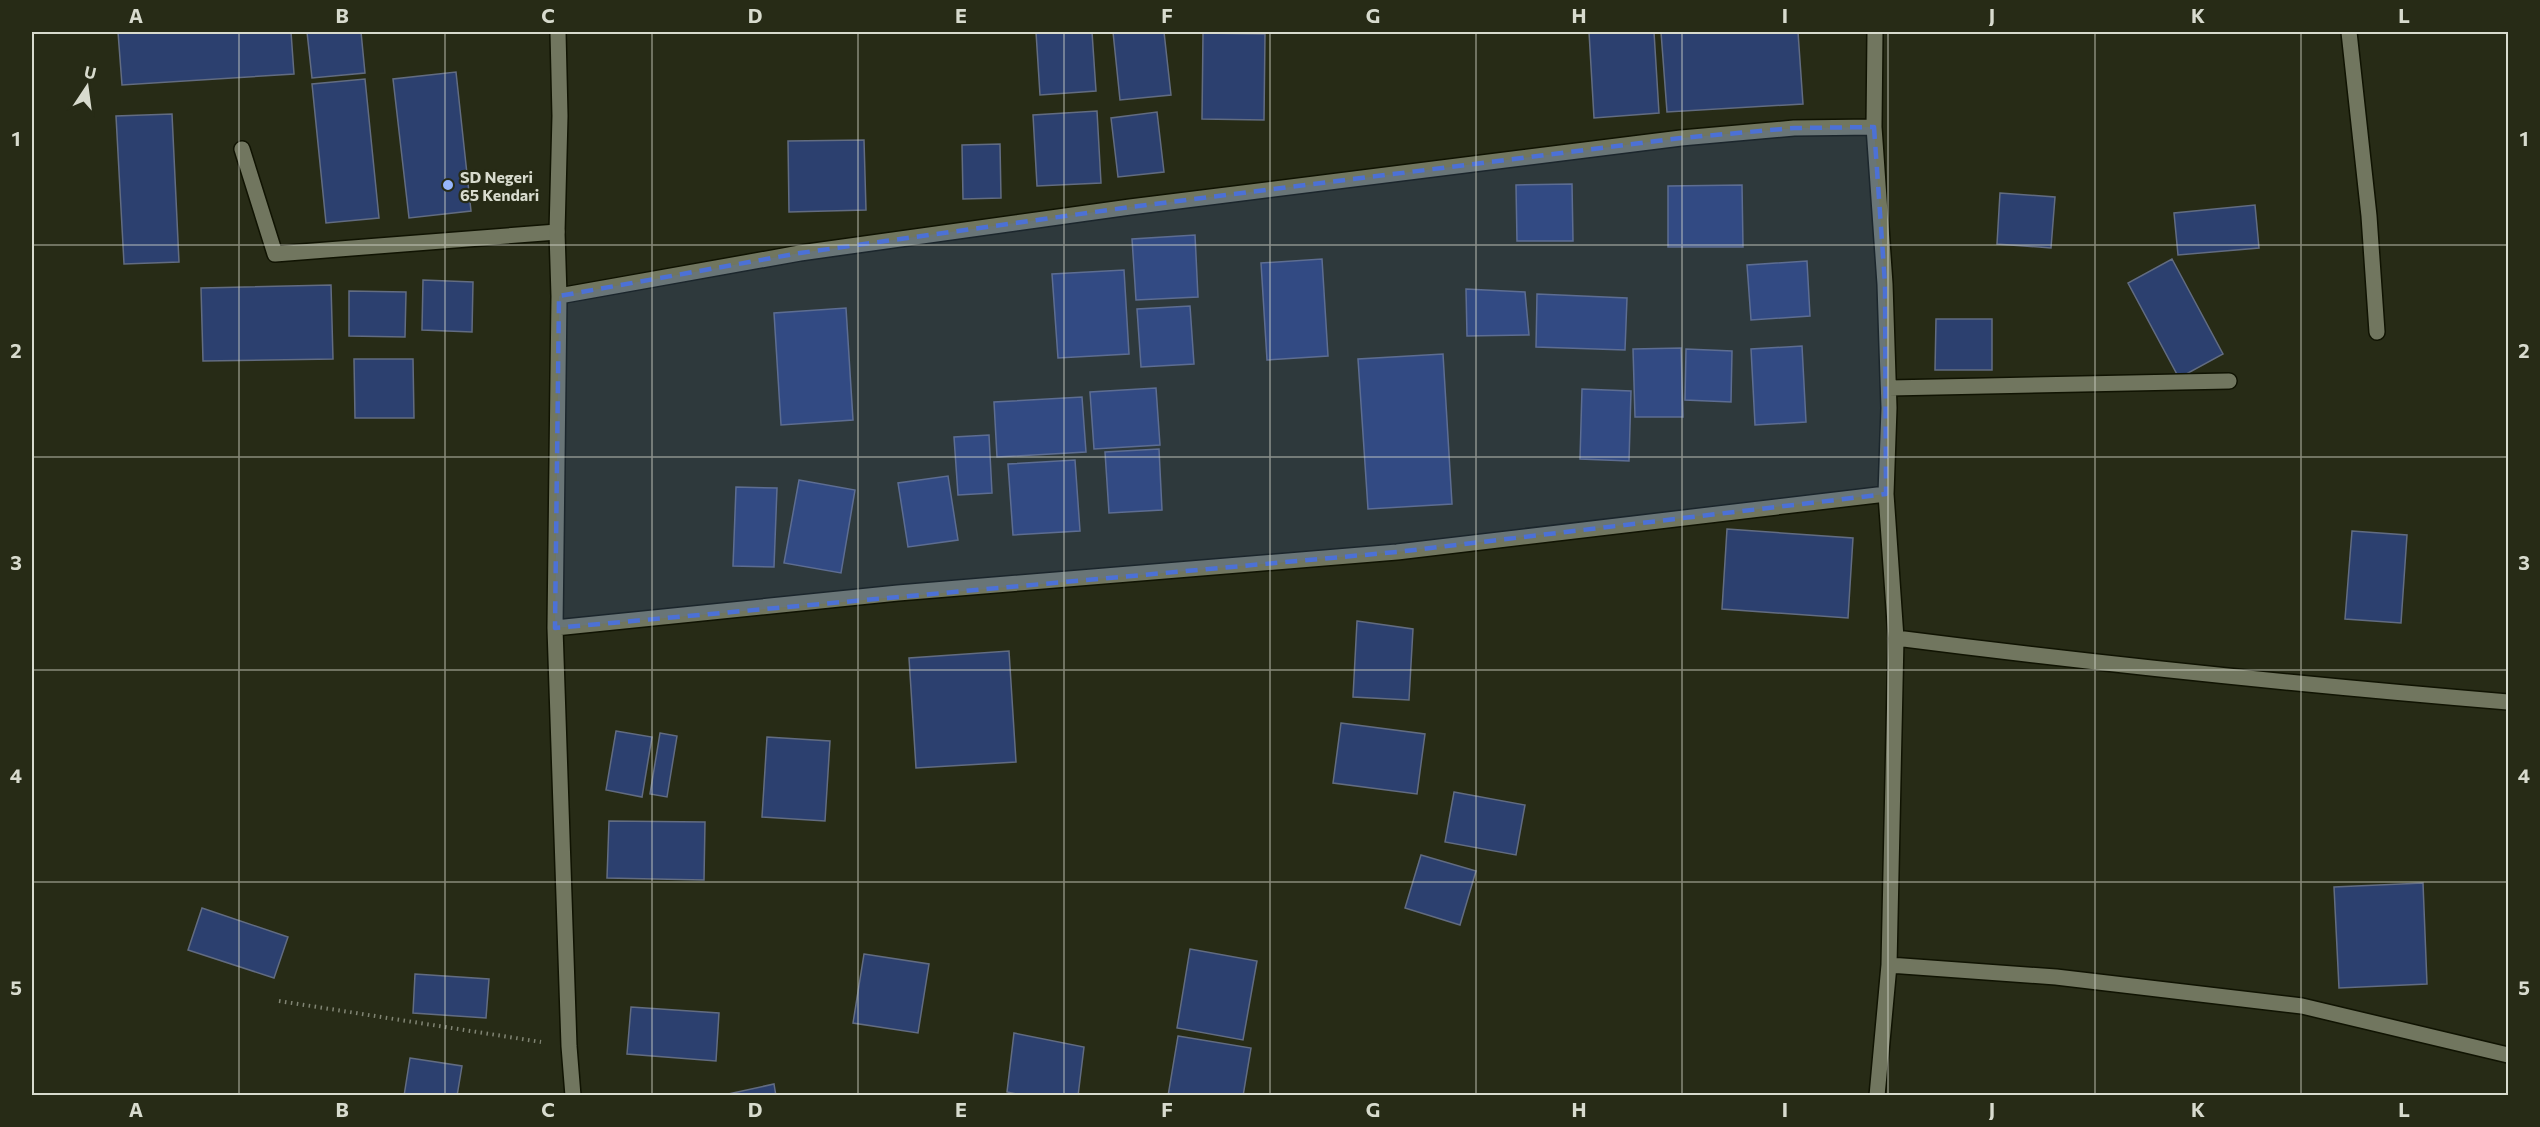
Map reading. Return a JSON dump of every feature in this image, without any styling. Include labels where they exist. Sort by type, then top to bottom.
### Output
[{"type":"street","points":[[558,32],[560,116],[557,232],[559,296],[555,628],[569,1046],[573,1095]]},
{"type":"street","points":[[1875,32],[1874,127],[1886,284],[1889,388],[1886,494],[1896,638],[1889,965],[1877,1095]]},
{"type":"street","points":[[2349,32],[2369,216],[2377,332]]},
{"type":"street","points":[[559,296],[800,253],[1130,207],[1681,138],[1794,128],[1874,127]]},
{"type":"street","points":[[242,149],[274,255],[557,232]]},
{"type":"street","points":[[1889,388],[2229,381]]},
{"type":"street","points":[[555,628],[898,593],[1397,552],[1886,494]]},
{"type":"street","points":[[1896,638],[2088,662],[2508,702]]},
{"type":"street","points":[[1889,965],[2056,977],[2302,1006],[2508,1055]]},
{"type":"path","points":[[279,1001],[569,1046]]},
{"type":"highlighted area","points":[[1874,127],[1885,284],[1886,494],[1397,552],[555,628],[559,296],[800,253],[1130,207],[1681,138],[1794,128]]},
{"type":"building","points":[[118,32],[291,32],[294,74],[122,85]]},
{"type":"building","points":[[307,32],[361,32],[365,73],[312,78]]},
{"type":"building","points":[[1036,32],[1092,32],[1096,91],[1040,95]]},
{"type":"building","points":[[1113,32],[1164,32],[1171,95],[1120,100]]},
{"type":"building","points":[[1589,32],[1654,32],[1659,113],[1594,118]]},
{"type":"building","points":[[1661,32],[1798,32],[1803,104],[1667,112]]},
{"type":"building","points":[[1203,33],[1265,34],[1264,120],[1202,119]]},
{"type":"building","points":[[456,72],[471,211],[409,218],[393,79]]},
{"type":"building","points":[[365,79],[379,218],[326,223],[312,84]]},
{"type":"building","points":[[1097,111],[1101,183],[1037,186],[1033,115]]},
{"type":"building","points":[[1157,112],[1164,172],[1118,177],[1111,118]]},
{"type":"building","points":[[172,114],[179,262],[124,264],[116,116]]},
{"type":"building","points":[[864,140],[866,210],[789,212],[788,141]]},
{"type":"building","points":[[1000,144],[1001,198],[963,199],[962,145]]},
{"type":"building","points":[[1572,184],[1573,241],[1517,241],[1516,185]]},
{"type":"building","points":[[1742,185],[1743,247],[1668,247],[1668,186]]},
{"type":"building","points":[[2000,193],[2055,197],[2051,248],[1997,244]]},
{"type":"building","points":[[2255,205],[2259,248],[2178,255],[2174,213]]},
{"type":"building","points":[[1195,235],[1198,297],[1136,300],[1132,239]]},
{"type":"building","points":[[1322,259],[1328,356],[1267,360],[1261,263]]},
{"type":"building","points":[[2172,259],[2223,354],[2179,378],[2128,283]]},
{"type":"building","points":[[1807,261],[1810,316],[1751,320],[1747,265]]},
{"type":"building","points":[[1124,270],[1129,354],[1058,358],[1052,274]]},
{"type":"building","points":[[423,280],[473,282],[472,332],[422,330]]},
{"type":"building","points":[[331,285],[333,359],[203,361],[201,288]]},
{"type":"building","points":[[1466,289],[1525,292],[1529,335],[1467,336]]},
{"type":"building","points":[[349,291],[406,292],[405,337],[349,336]]},
{"type":"building","points":[[1537,294],[1627,298],[1625,350],[1536,347]]},
{"type":"building","points":[[1190,306],[1194,364],[1141,367],[1137,309]]},
{"type":"building","points":[[846,308],[853,420],[781,425],[774,313]]},
{"type":"building","points":[[1936,319],[1992,319],[1992,370],[1935,370]]},
{"type":"building","points":[[1802,346],[1806,422],[1755,425],[1751,349]]},
{"type":"building","points":[[1681,348],[1683,417],[1635,417],[1633,349]]},
{"type":"building","points":[[1686,349],[1732,351],[1731,402],[1685,400]]},
{"type":"building","points":[[1443,354],[1452,504],[1368,509],[1358,359]]},
{"type":"building","points":[[354,359],[413,359],[414,418],[355,418]]},
{"type":"building","points":[[1156,388],[1160,445],[1094,449],[1090,392]]},
{"type":"building","points":[[1582,389],[1631,391],[1629,461],[1580,459]]},
{"type":"building","points":[[1082,397],[1086,452],[997,457],[994,402]]},
{"type":"building","points":[[989,435],[992,493],[958,495],[954,437]]},
{"type":"building","points":[[1159,449],[1162,510],[1109,513],[1105,452]]},
{"type":"building","points":[[1075,460],[1080,531],[1013,535],[1008,464]]},
{"type":"building","points":[[948,476],[958,540],[908,547],[898,483]]},
{"type":"building","points":[[799,480],[855,490],[841,573],[784,563]]},
{"type":"building","points":[[736,487],[777,488],[774,567],[733,566]]},
{"type":"building","points":[[1727,529],[1853,538],[1848,618],[1722,609]]},
{"type":"building","points":[[2352,531],[2407,535],[2401,623],[2345,619]]},
{"type":"building","points":[[1357,621],[1413,629],[1409,700],[1353,697]]},
{"type":"building","points":[[1009,651],[1016,762],[916,768],[909,658]]},
{"type":"building","points":[[1341,723],[1425,734],[1417,794],[1333,783]]},
{"type":"building","points":[[616,731],[652,737],[642,797],[606,790]]},
{"type":"building","points":[[660,733],[677,736],[667,797],[650,794]]},
{"type":"building","points":[[767,737],[830,741],[825,821],[762,817]]},
{"type":"building","points":[[1454,792],[1525,805],[1516,855],[1445,842]]},
{"type":"building","points":[[609,821],[705,822],[704,880],[607,878]]},
{"type":"building","points":[[1421,855],[1476,871],[1460,925],[1405,908]]},
{"type":"building","points":[[2423,883],[2427,984],[2339,988],[2334,887]]},
{"type":"building","points":[[202,908],[288,937],[274,978],[188,950]]},
{"type":"building","points":[[1190,949],[1257,961],[1243,1040],[1177,1028]]},
{"type":"building","points":[[864,954],[929,964],[918,1033],[853,1023]]},
{"type":"building","points":[[415,974],[489,979],[486,1018],[413,1013]]},
{"type":"building","points":[[631,1007],[719,1013],[716,1061],[627,1054]]},
{"type":"building","points":[[1014,1033],[1084,1047],[1078,1096],[1027,1096],[1007,1092]]},
{"type":"building","points":[[1178,1036],[1251,1048],[1243,1096],[1168,1096]]},
{"type":"building","points":[[410,1058],[462,1066],[457,1096],[404,1096]]},
{"type":"building","points":[[774,1084],[776,1096],[719,1096]]},
{"type":"place","name":"SD Negeri 65 Kendari","points":[[448,185]]}]
